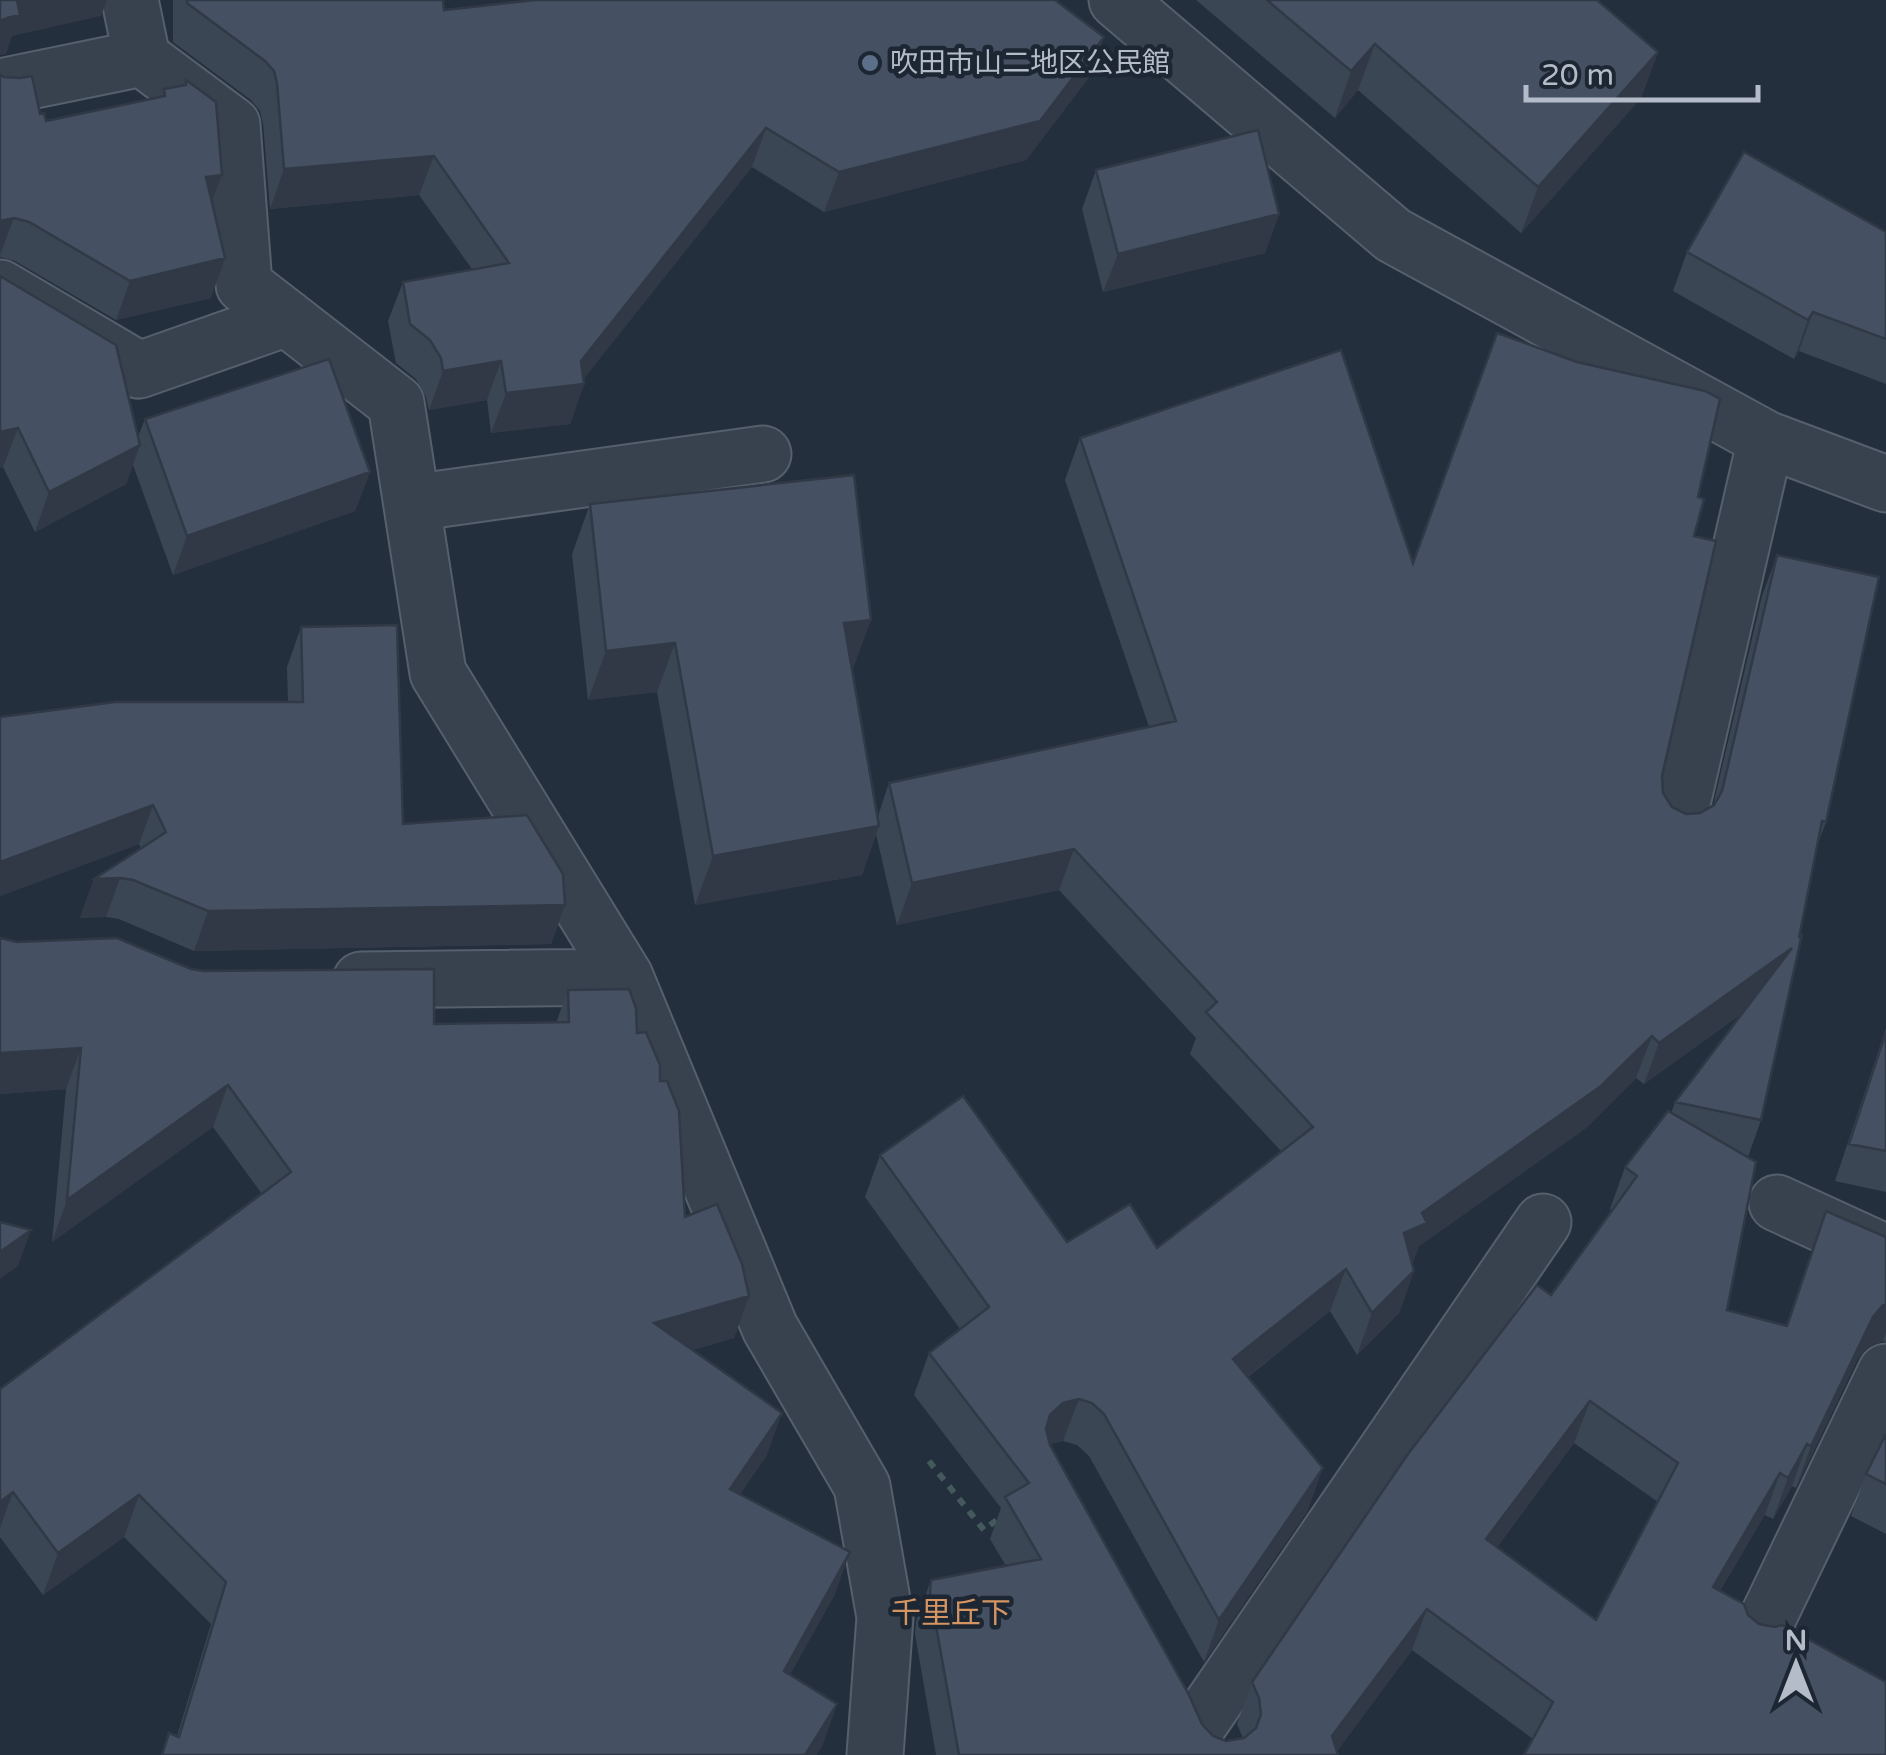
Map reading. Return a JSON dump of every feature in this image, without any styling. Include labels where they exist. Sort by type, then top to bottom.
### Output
[{"type":"street","points":[[130,0],[142,58],[232,125],[244,285],[396,403],[438,673],[625,976],[770,1328],[862,1486],[885,1617],[874,1755]]},
{"type":"street","points":[[1117,0],[1393,234],[1766,439],[1886,484]]},
{"type":"street","points":[[0,87],[142,58]]},
{"type":"street","points":[[0,288],[139,370],[286,318]]},
{"type":"street","points":[[1678,825],[1766,439]]},
{"type":"street","points":[[412,503],[763,454]]},
{"type":"street","points":[[307,980],[625,976]]},
{"type":"street","points":[[1777,1203],[1886,1253]]},
{"type":"street","points":[[1173,1671],[1208,1738],[1543,1222]]},
{"type":"street","points":[[1758,1638],[1886,1372]]},
{"type":"path","points":[[922,1453],[984,1530],[1015,1506]]},
{"type":"building","points":[[0,0],[17,0],[20,15],[0,21]]},
{"type":"building","points":[[187,0],[443,0],[444,10],[536,0],[1055,0],[1104,37],[1040,121],[839,172],[766,128],[581,361],[584,384],[506,393],[501,361],[443,371],[441,358],[430,340],[410,324],[403,282],[509,263],[434,156],[284,169],[274,71]]},
{"type":"building","points":[[1267,0],[1597,0],[1658,52],[1538,187],[1375,44],[1351,71]]},
{"type":"building","points":[[0,75],[32,76],[40,114],[44,113],[46,121],[165,96],[164,89],[186,85],[186,80],[216,102],[222,175],[206,177],[225,258],[130,281],[29,222],[14,218],[0,221]]},
{"type":"building","points":[[1258,130],[1279,214],[1118,254],[1096,170]]},
{"type":"building","points":[[1744,152],[1886,232],[1886,339],[1813,312],[1808,320],[1687,252]]},
{"type":"building","points":[[0,276],[116,345],[140,445],[49,492],[18,428],[0,432]]},
{"type":"building","points":[[1497,333],[1577,362],[1705,391],[1720,399],[1698,497],[1704,499],[1694,536],[1716,541],[1662,776],[1663,793],[1672,807],[1686,814],[1700,813],[1714,805],[1722,791],[1777,555],[1879,577],[1826,822],[1822,821],[1761,1120],[1675,1102],[1792,948],[1659,1043],[1652,1036],[1601,1086],[1422,1213],[1427,1223],[1404,1233],[1414,1271],[1372,1313],[1346,1269],[1233,1359],[1323,1468],[1219,1620],[1104,1414],[1092,1403],[1079,1399],[1063,1403],[1050,1415],[1046,1429],[1050,1445],[1202,1724],[1213,1736],[1226,1741],[1244,1738],[1256,1728],[1261,1714],[1252,1682],[1408,1454],[1537,1285],[1551,1295],[1637,1176],[1625,1167],[1668,1111],[1756,1162],[1727,1310],[1787,1326],[1826,1211],[1886,1237],[1886,1304],[1873,1317],[1811,1446],[1807,1444],[1788,1478],[1780,1473],[1713,1587],[1744,1604],[1748,1615],[1759,1624],[1782,1625],[1886,1682],[1886,1755],[1524,1755],[1553,1702],[1427,1609],[1332,1736],[1338,1755],[959,1755],[931,1580],[1041,1559],[1005,1497],[1029,1483],[929,1353],[989,1307],[880,1155],[963,1096],[1067,1242],[1130,1204],[1157,1248],[1313,1127],[1206,1012],[1217,1002],[1074,849],[912,883],[889,783],[1176,721],[1080,438],[1341,350],[1413,563]],"holes":[[[1590,1401],[1678,1463],[1596,1620],[1486,1539]]]},
{"type":"building","points":[[329,359],[370,472],[187,536],[145,419]]},
{"type":"building","points":[[854,475],[871,620],[844,623],[879,826],[713,856],[675,643],[606,651],[590,504]]},
{"type":"building","points":[[397,625],[403,824],[527,815],[563,874],[565,905],[208,911],[133,880],[94,879],[166,832],[153,805],[0,862],[0,717],[115,702],[303,702],[301,627]]},
{"type":"building","points":[[0,938],[17,942],[117,938],[204,971],[434,969],[434,1024],[569,1022],[568,990],[629,989],[636,1008],[637,1033],[646,1032],[660,1065],[660,1081],[667,1081],[679,1111],[685,1217],[717,1204],[742,1264],[749,1296],[654,1323],[782,1413],[730,1489],[850,1552],[784,1671],[837,1704],[805,1755],[162,1755],[169,1733],[179,1737],[226,1582],[139,1495],[58,1553],[13,1492],[0,1502],[0,1389],[291,1172],[228,1085],[67,1200],[81,1048],[0,1053]]},
{"type":"building","points":[[1886,1032],[1886,1151],[1849,1144]]},
{"type":"building","points":[[0,1222],[31,1230],[0,1252]]},
{"type":"building","points":[[1886,1434],[1886,1484],[1866,1474]]},
{"type":"place","name":"吹田市山二地区公民館","points":[[870,63]]},
{"type":"district","name":"千里丘下","points":[[951,1613]]}]
